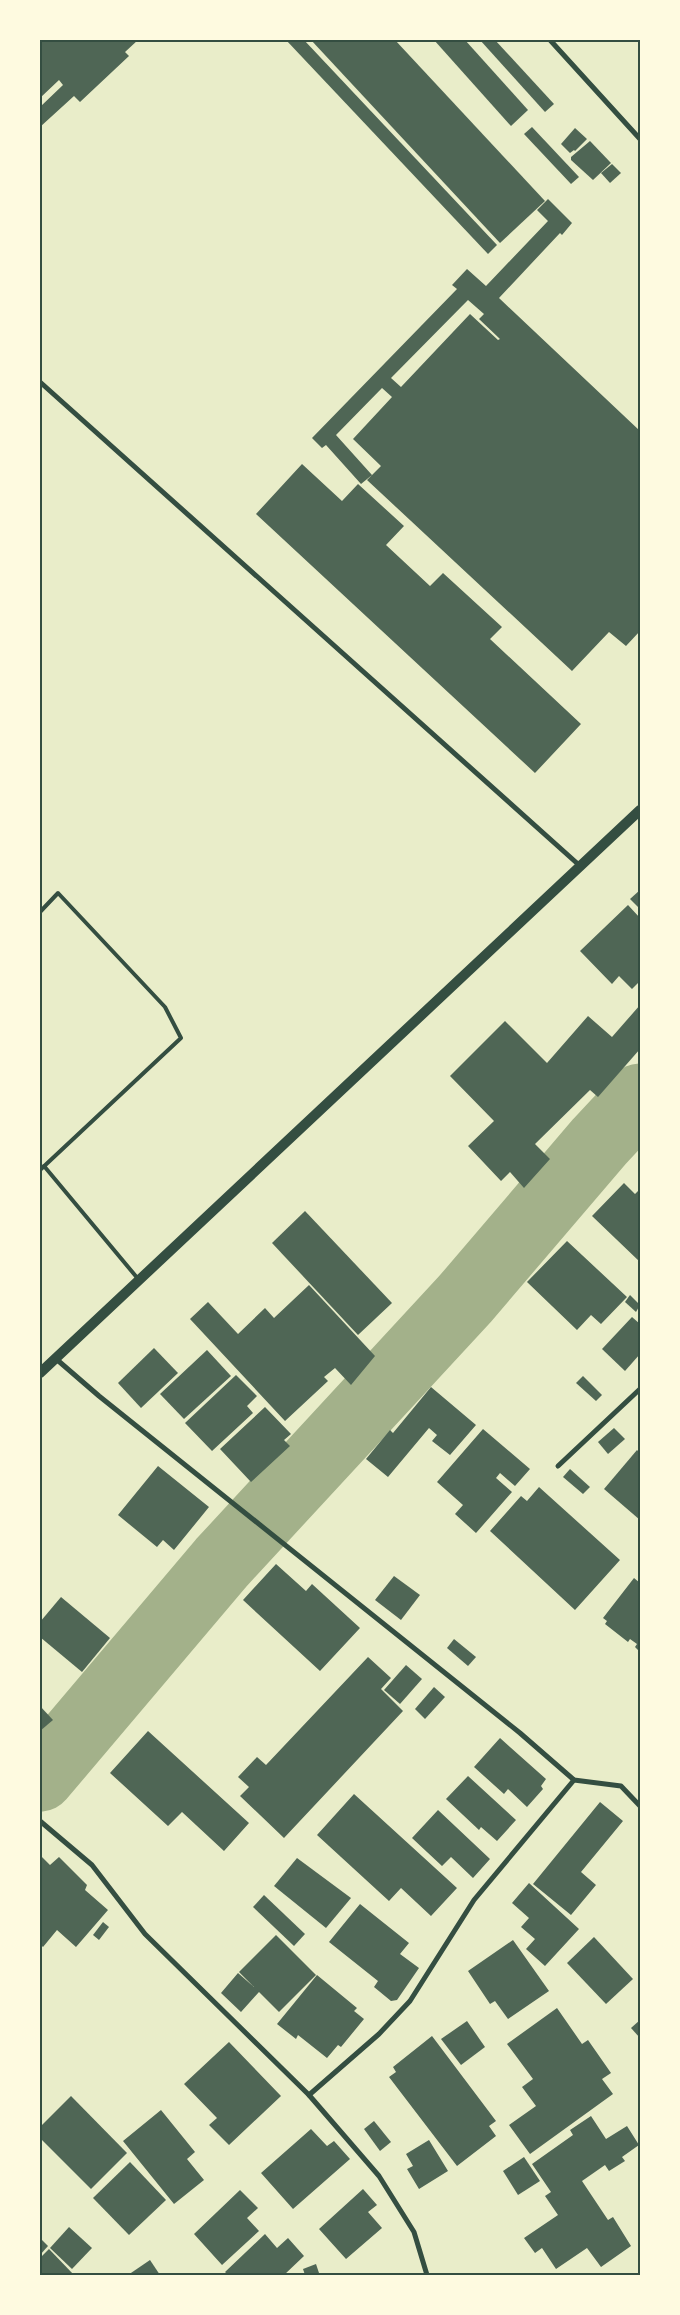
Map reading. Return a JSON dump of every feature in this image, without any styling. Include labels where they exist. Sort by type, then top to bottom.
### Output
[{"type":"main road","points":[[40,1373],[579,865],[640,810]]},
{"type":"street","points":[[550,40],[640,139]]},
{"type":"street","points":[[40,382],[579,865]]},
{"type":"street","points":[[55,1358],[99,1396],[574,1780],[621,1786],[640,1806]]},
{"type":"street","points":[[558,1466],[640,1389]]},
{"type":"street","points":[[309,2096],[380,2034],[410,2000],[474,1900],[574,1780]]},
{"type":"street","points":[[40,1821],[92,1865],[145,1934],[309,2096],[379,2176],[414,2232],[427,2275]]},
{"type":"lane","points":[[40,912],[58,893],[165,1007],[181,1038],[40,1170]]},
{"type":"lane","points":[[44,1166],[139,1280]]},
{"type":"building","points":[[40,40],[138,40],[125,52],[129,56],[80,102],[74,96],[40,127],[40,107],[63,85],[59,80],[40,98]]},
{"type":"building","points":[[286,40],[304,40],[497,245],[488,254]]},
{"type":"building","points":[[311,40],[395,40],[545,201],[500,243]]},
{"type":"building","points":[[434,40],[465,40],[528,110],[511,126]]},
{"type":"building","points":[[480,40],[495,40],[554,104],[545,112]]},
{"type":"building","points":[[532,127],[579,177],[571,184],[524,134]]},
{"type":"building","points":[[575,128],[587,139],[575,151],[570,153],[561,144]]},
{"type":"building","points":[[590,141],[611,163],[593,180],[571,160],[571,157]]},
{"type":"building","points":[[612,164],[621,173],[610,183],[601,173]]},
{"type":"building","points":[[548,199],[572,223],[562,235],[560,233],[499,298],[640,431],[640,631],[626,646],[609,632],[572,671],[367,480],[372,475],[361,484],[326,445],[322,448],[312,438],[457,289],[452,285],[467,269],[486,286],[548,221],[537,210]],"holes":[[[468,300],[484,314],[479,319],[500,339],[498,340],[470,314],[401,387],[391,378]],[[382,388],[392,397],[353,439],[381,466],[372,475],[336,435]]]},
{"type":"building","points":[[302,464],[342,501],[358,484],[404,526],[386,545],[430,586],[443,573],[502,627],[490,639],[581,724],[535,773],[256,514]]},
{"type":"building","points":[[640,890],[640,909],[630,899]]},
{"type":"building","points":[[628,905],[640,918],[640,981],[632,989],[619,976],[612,984],[580,951]]},
{"type":"building","points":[[640,1005],[640,1049],[598,1097],[590,1090],[535,1144],[550,1159],[524,1188],[510,1172],[501,1181],[468,1146],[494,1121],[450,1076],[505,1021],[547,1063],[588,1016],[612,1037]]},
{"type":"building","points":[[624,1183],[635,1194],[638,1191],[640,1192],[640,1262],[592,1216]]},
{"type":"building","points":[[305,1211],[392,1303],[358,1335],[272,1243]]},
{"type":"building","points":[[567,1241],[627,1297],[601,1324],[591,1315],[577,1330],[527,1282]]},
{"type":"building","points":[[309,1285],[375,1356],[351,1385],[335,1368],[324,1377],[328,1381],[285,1421],[190,1319],[208,1302],[238,1334],[265,1308],[274,1318]]},
{"type":"building","points":[[630,1295],[640,1305],[636,1312],[625,1302]]},
{"type":"building","points":[[632,1317],[640,1324],[640,1354],[625,1371],[602,1349]]},
{"type":"building","points":[[154,1348],[178,1373],[141,1408],[118,1383]]},
{"type":"building","points":[[207,1350],[231,1376],[184,1419],[160,1394]]},
{"type":"building","points":[[236,1375],[257,1396],[247,1406],[253,1413],[212,1451],[185,1423]]},
{"type":"building","points":[[583,1376],[602,1395],[596,1401],[576,1383]]},
{"type":"building","points":[[431,1387],[476,1425],[450,1455],[432,1441],[437,1435],[429,1428],[388,1477],[366,1459],[390,1430],[393,1433]]},
{"type":"building","points":[[265,1407],[291,1434],[284,1440],[290,1446],[251,1482],[220,1449]]},
{"type":"building","points":[[614,1428],[625,1439],[608,1454],[598,1442]]},
{"type":"building","points":[[483,1429],[530,1469],[515,1486],[500,1473],[496,1478],[512,1492],[476,1533],[455,1514],[463,1505],[437,1482]]},
{"type":"building","points":[[637,1450],[640,1453],[640,1520],[604,1489]]},
{"type":"building","points":[[158,1466],[209,1507],[174,1550],[163,1540],[157,1547],[118,1515]]},
{"type":"building","points":[[570,1469],[590,1487],[583,1494],[563,1477]]},
{"type":"building","points":[[539,1487],[620,1560],[575,1610],[490,1531],[521,1496],[527,1501]]},
{"type":"building","points":[[276,1564],[306,1591],[312,1584],[360,1628],[320,1671],[243,1600]]},
{"type":"building","points":[[394,1576],[420,1595],[401,1620],[375,1600]]},
{"type":"building","points":[[634,1578],[640,1583],[640,1652],[635,1647],[637,1644],[630,1639],[628,1642],[605,1624],[607,1621],[603,1618]]},
{"type":"building","points":[[61,1597],[110,1638],[82,1672],[40,1637],[40,1622]]},
{"type":"building","points":[[454,1639],[476,1657],[468,1666],[447,1648]]},
{"type":"building","points":[[368,1657],[391,1678],[381,1689],[403,1711],[284,1838],[240,1796],[249,1787],[238,1777],[257,1757],[266,1765]]},
{"type":"building","points":[[406,1665],[422,1679],[400,1704],[384,1690]]},
{"type":"building","points":[[434,1687],[445,1697],[425,1719],[415,1709]]},
{"type":"building","points":[[40,1706],[53,1720],[40,1731]]},
{"type":"building","points":[[148,1731],[249,1823],[224,1851],[182,1812],[168,1826],[110,1773]]},
{"type":"building","points":[[500,1738],[546,1779],[541,1786],[543,1789],[527,1807],[508,1789],[504,1794],[474,1767]]},
{"type":"building","points":[[468,1776],[516,1820],[497,1841],[481,1827],[479,1830],[446,1799]]},
{"type":"building","points":[[354,1794],[457,1888],[431,1916],[401,1888],[389,1901],[317,1835]]},
{"type":"building","points":[[600,1802],[623,1821],[581,1872],[596,1885],[571,1915],[533,1884]]},
{"type":"building","points":[[438,1810],[490,1859],[473,1878],[451,1857],[442,1866],[412,1838]]},
{"type":"building","points":[[40,1855],[50,1865],[59,1857],[87,1885],[85,1890],[108,1910],[76,1947],[57,1930],[43,1947],[40,1944]]},
{"type":"building","points":[[297,1858],[351,1898],[326,1928],[274,1886]]},
{"type":"building","points":[[529,1883],[579,1929],[545,1966],[526,1949],[535,1939],[521,1927],[529,1918],[512,1903]]},
{"type":"building","points":[[264,1895],[305,1934],[294,1946],[253,1907]]},
{"type":"building","points":[[360,1904],[409,1943],[400,1954],[419,1968],[397,2000],[391,2001],[374,1987],[378,1981],[329,1942]]},
{"type":"building","points":[[103,1922],[109,1927],[99,1940],[93,1935]]},
{"type":"building","points":[[276,1935],[316,1975],[279,2012],[259,1992],[241,2012],[221,1993],[238,1973],[254,1987],[239,1972]]},
{"type":"building","points":[[594,1937],[633,1979],[606,2004],[567,1963]]},
{"type":"building","points":[[513,1940],[549,1991],[508,2019],[495,2001],[490,2004],[468,1971]]},
{"type":"building","points":[[317,1975],[357,2008],[354,2011],[364,2019],[341,2047],[338,2045],[327,2058],[298,2035],[296,2039],[277,2024]]},
{"type":"building","points":[[557,2008],[582,2044],[588,2040],[611,2073],[602,2079],[613,2094],[530,2154],[509,2125],[536,2106],[522,2087],[533,2079],[507,2044]]},
{"type":"building","points":[[640,2020],[640,2038],[631,2028]]},
{"type":"building","points":[[467,2021],[485,2047],[461,2065],[441,2039]]},
{"type":"building","points":[[432,2036],[496,2121],[489,2126],[496,2136],[457,2166],[389,2077],[396,2072],[393,2067]]},
{"type":"building","points":[[229,2042],[281,2096],[229,2145],[209,2125],[217,2118],[184,2084]]},
{"type":"building","points":[[71,2096],[127,2153],[91,2189],[40,2138],[40,2127]]},
{"type":"building","points":[[161,2110],[195,2152],[187,2159],[204,2180],[174,2204],[123,2141]]},
{"type":"building","points":[[591,2116],[606,2139],[627,2126],[639,2145],[622,2157],[625,2161],[609,2171],[605,2165],[582,2181],[608,2220],[613,2217],[631,2246],[601,2267],[587,2248],[556,2269],[542,2248],[535,2253],[524,2238],[558,2215],[545,2196],[551,2192],[532,2164],[573,2135],[570,2130]]},
{"type":"building","points":[[374,2121],[391,2142],[380,2151],[364,2129]]},
{"type":"building","points":[[311,2129],[327,2146],[334,2141],[350,2159],[293,2209],[261,2173]]},
{"type":"building","points":[[429,2140],[448,2171],[419,2189],[407,2169],[413,2166],[406,2154]]},
{"type":"building","points":[[524,2157],[540,2181],[518,2195],[503,2171]]},
{"type":"building","points":[[130,2162],[166,2200],[129,2235],[93,2198]]},
{"type":"building","points":[[363,2189],[377,2205],[368,2212],[382,2228],[346,2259],[319,2229]]},
{"type":"building","points":[[240,2190],[258,2208],[247,2218],[259,2231],[222,2265],[194,2234]]},
{"type":"building","points":[[69,2227],[92,2248],[72,2269],[50,2248]]},
{"type":"building","points":[[265,2234],[277,2248],[288,2238],[304,2256],[284,2275],[228,2275],[225,2272]]},
{"type":"building","points":[[40,2238],[48,2246],[40,2255]]},
{"type":"building","points":[[49,2249],[74,2275],[40,2275],[40,2258]]},
{"type":"building","points":[[150,2260],[160,2275],[128,2275]]},
{"type":"building","points":[[316,2264],[319,2273],[305,2275],[303,2269]]},
{"type":"waterway","points":[[40,1777],[222,1562],[465,1299],[599,1142],[640,1098]]}]
